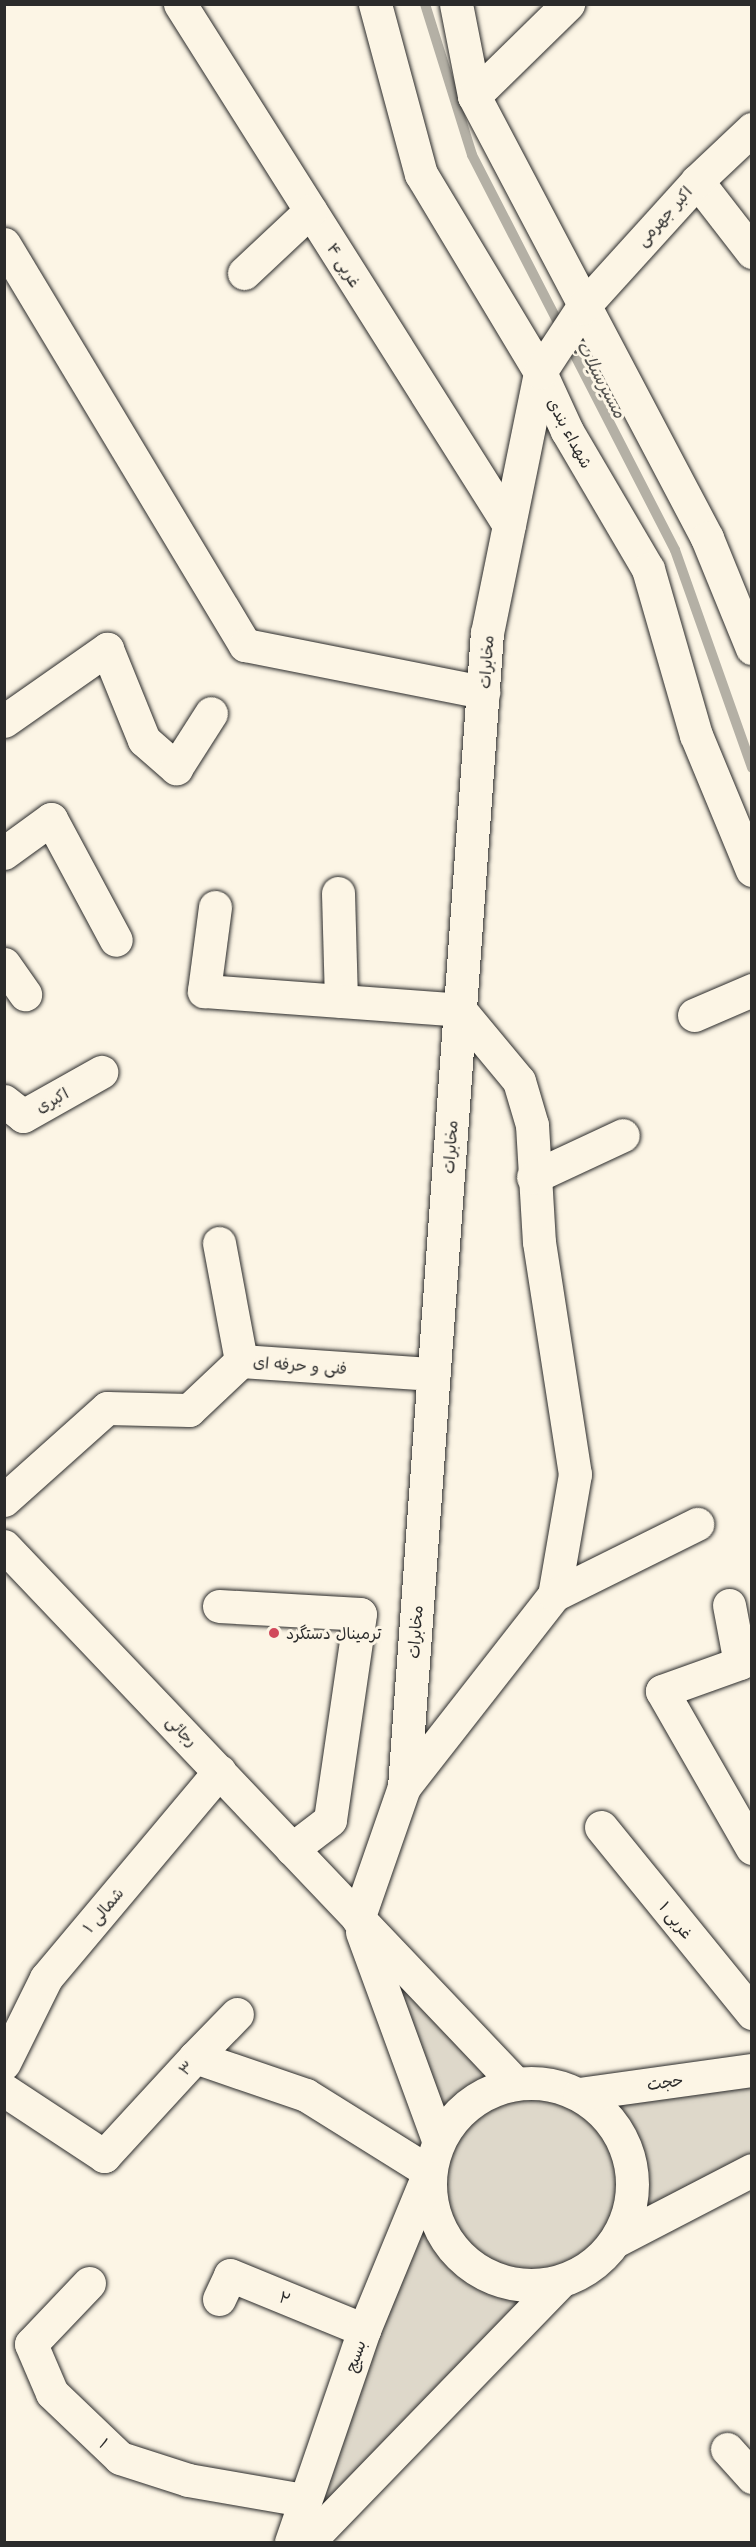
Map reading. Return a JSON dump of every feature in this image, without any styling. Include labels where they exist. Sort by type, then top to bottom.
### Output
[{"type":"street","name":"۴ غربی","points":[[180,4],[509,525]]},
{"type":"street","name":"شهداء بندی","points":[[375,4],[421,174],[540,372],[567,432],[648,568],[696,735],[752,870]]},
{"type":"street","points":[[456,4],[474,96],[582,308],[707,538],[752,648]]},
{"type":"street","points":[[474,96],[568,4]]},
{"type":"street","name":"اکبر جهرمی","points":[[540,372],[582,308],[697,181],[752,129]]},
{"type":"street","points":[[697,181],[752,252]]},
{"type":"street","points":[[244,273],[310,211]]},
{"type":"street","points":[[4,244],[245,645],[483,692]]},
{"type":"street","name":"مخابرات","points":[[358,1919],[404,1787],[487,633],[540,372]]},
{"type":"street","points":[[4,721],[107,649],[144,740],[176,768],[211,713]]},
{"type":"street","points":[[4,853],[51,819],[116,940]]},
{"type":"street","points":[[338,893],[341,1001]]},
{"type":"street","points":[[215,907],[204,991],[460,1010],[519,1081],[532,1125],[533,1177],[575,1474],[554,1595]]},
{"type":"street","points":[[4,964],[25,994]]},
{"type":"street","points":[[694,1016],[752,990]]},
{"type":"street","name":"اکبری","points":[[4,1101],[23,1116],[101,1072]]},
{"type":"street","points":[[533,1177],[623,1135]]},
{"type":"street","points":[[219,1243],[241,1361]]},
{"type":"street","name":"فنی و حرفه ای","points":[[4,1500],[107,1408],[189,1410],[241,1361],[434,1374]]},
{"type":"street","points":[[404,1787],[554,1595],[697,1524]]},
{"type":"street","name":"رجائی","points":[[7,1554],[220,1771],[514,2082]]},
{"type":"street","points":[[729,1605],[740,1663],[662,1691],[752,1848]]},
{"type":"street","points":[[219,1606],[360,1614],[330,1821],[292,1849]]},
{"type":"street","name":"۱ شمالی","points":[[4,2063],[46,1978],[220,1771]]},
{"type":"street","name":"۱ غربی","points":[[601,1827],[752,2013]]},
{"type":"street","points":[[358,1919],[438,2140]]},
{"type":"street","points":[[195,2057],[237,2014]]},
{"type":"street","name":"۳","points":[[4,2090],[104,2156],[195,2057],[306,2095],[429,2172]]},
{"type":"street","name":"حجت","points":[[579,2094],[752,2070]]},
{"type":"street","points":[[514,2082],[548,2083],[579,2094],[606,2115],[624,2143],[630,2166],[630,2210],[615,2241],[592,2266],[561,2281],[528,2286],[495,2279],[466,2262],[443,2237],[431,2205],[429,2172],[438,2140],[466,2106],[514,2082]]},
{"type":"street","points":[[615,2241],[752,2170]]},
{"type":"street","name":"بسیج","points":[[291,2542],[303,2500],[364,2330],[429,2172]]},
{"type":"street","name":"۲","points":[[219,2299],[231,2275],[364,2330]]},
{"type":"street","points":[[308,2542],[561,2281]]},
{"type":"street","name":"۱","points":[[89,2283],[31,2344],[52,2393],[120,2458],[188,2480],[303,2500]]},
{"type":"street","points":[[727,2449],[752,2477]]},
{"type":"shaded area","points":[[371,1941],[505,2081],[480,2088],[454,2107],[439,2127]]},
{"type":"shaded area","points":[[751,2081],[751,2157],[636,2217],[643,2182],[638,2153],[626,2124],[607,2102]]},
{"type":"shaded area","points":[[532,2096],[549,2097],[566,2102],[594,2122],[614,2150],[619,2167],[619,2201],[614,2218],[594,2246],[566,2266],[549,2271],[532,2272],[515,2271],[498,2266],[470,2246],[450,2218],[445,2201],[444,2184],[445,2167],[450,2150],[470,2122],[498,2102],[515,2097]]},
{"type":"shaded area","points":[[422,2213],[437,2247],[461,2273],[493,2291],[531,2299],[308,2527]]},
{"type":"waterway","name":"مسیرسیلاب","points":[[425,4],[472,155],[675,550],[752,768]]},
{"type":"place","name":"ترمینال دستگرد","points":[[274,1633]]}]
